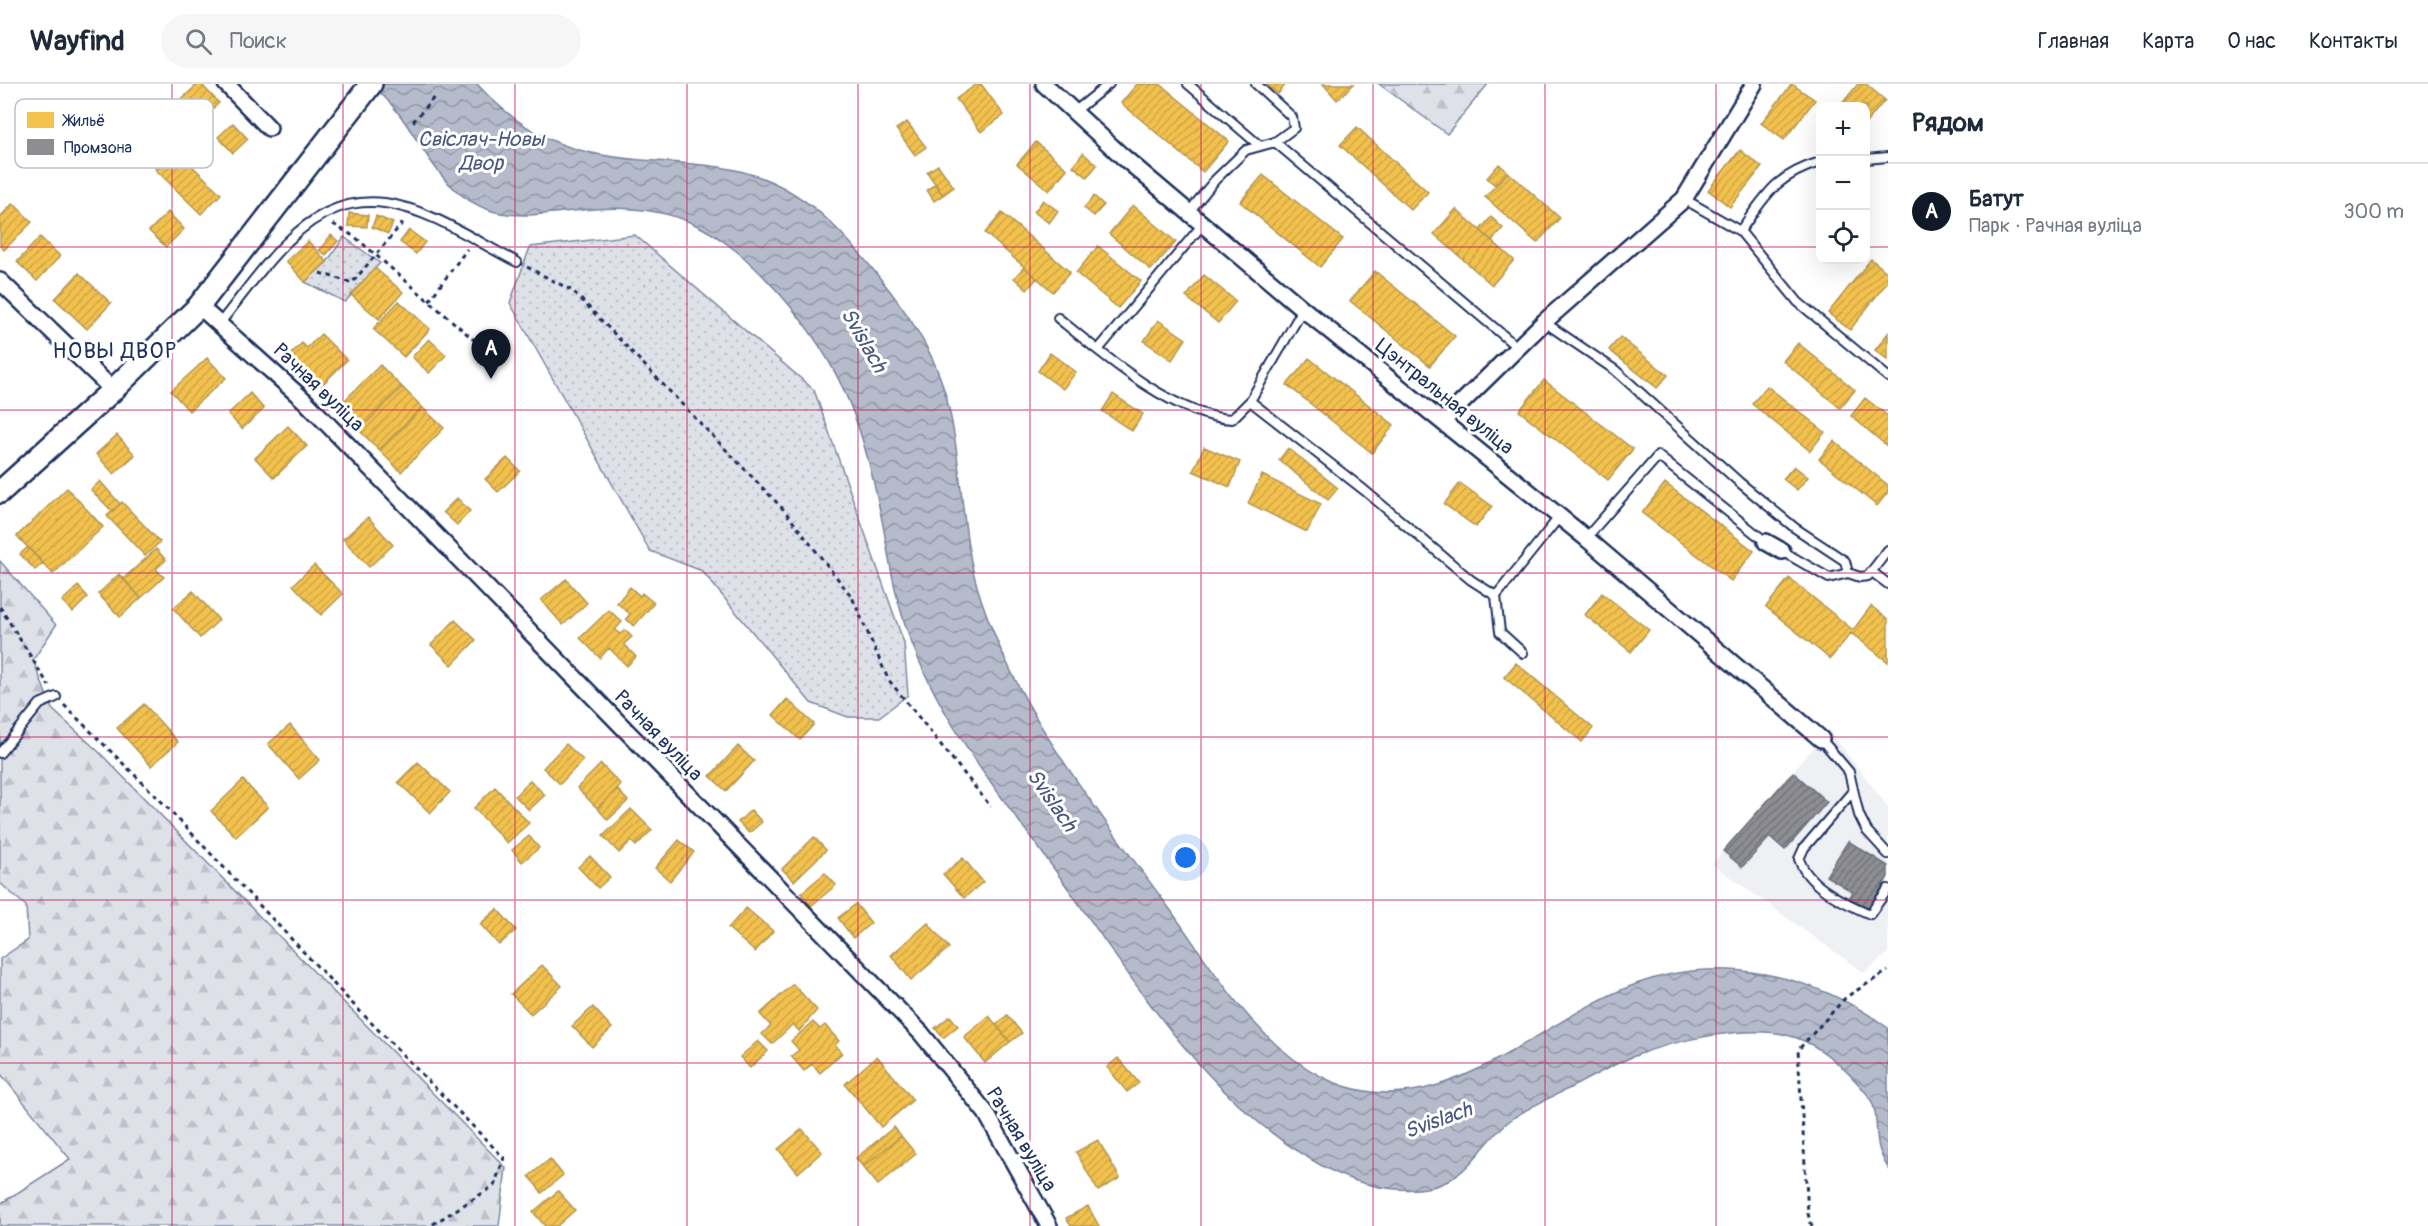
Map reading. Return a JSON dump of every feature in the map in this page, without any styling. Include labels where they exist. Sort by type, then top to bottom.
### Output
[{"type":"main road","points":[[0,492],[113,390],[199,306],[371,84]]},
{"type":"street","points":[[226,84],[269,128]]},
{"type":"street","name":"Цэнтральная вуліца","points":[[1044,84],[1073,113],[1303,309],[1560,516],[1821,739]]},
{"type":"street","points":[[1443,421],[1544,322],[1684,199],[1754,84]]},
{"type":"street","points":[[0,280],[113,390]]},
{"type":"street","name":"Рачная вуліца","points":[[199,306],[305,401],[921,1033],[986,1113],[1049,1226]]},
{"type":"street","points":[[1766,542],[1782,551]]},
{"type":"lane","points":[[1073,113],[1109,84]]},
{"type":"lane","points":[[1188,84],[1260,146]]},
{"type":"lane","points":[[1189,212],[1246,150],[1275,142],[1294,128],[1292,117],[1256,84]]},
{"type":"lane","points":[[1275,142],[1517,347]]},
{"type":"lane","points":[[1870,159],[1888,157]]},
{"type":"lane","points":[[1740,231],[1773,185],[1794,170],[1816,163]]},
{"type":"lane","points":[[1684,199],[1740,231],[1798,302],[1888,377]]},
{"type":"lane","points":[[220,323],[287,242],[318,215],[347,203],[368,200],[413,211],[517,262]]},
{"type":"lane","points":[[1098,350],[1203,224]]},
{"type":"lane","points":[[1059,318],[1098,350],[1180,405],[1212,418],[1232,418],[1250,401],[1303,309]]},
{"type":"lane","points":[[1544,322],[1615,370],[1739,482],[1795,528],[1845,561],[1848,573]]},
{"type":"lane","points":[[1250,401],[1364,490],[1470,580],[1496,596]]},
{"type":"lane","points":[[1586,538],[1659,456],[1766,542]]},
{"type":"lane","points":[[1523,653],[1500,632],[1496,596],[1560,516]]},
{"type":"lane","points":[[1782,551],[1829,578],[1848,573],[1860,577],[1872,573],[1888,549]]},
{"type":"lane","points":[[1872,573],[1888,584]]},
{"type":"lane","points":[[0,753],[39,704],[56,697]]},
{"type":"lane","points":[[1821,739],[1849,772],[1852,792],[1867,831],[1888,854]]},
{"type":"lane","points":[[1852,792],[1804,848],[1799,859],[1803,870],[1840,901],[1870,914],[1888,889]]},
{"type":"path","points":[[414,122],[436,96]]},
{"type":"path","points":[[320,273],[352,283],[413,211]]},
{"type":"path","points":[[318,215],[355,237],[503,365]]},
{"type":"path","points":[[429,301],[474,239]]},
{"type":"path","points":[[517,262],[573,291],[783,509],[852,597],[888,679],[991,807]]},
{"type":"path","points":[[0,607],[56,697],[162,802],[348,999],[504,1158],[494,1186],[430,1226]]},
{"type":"path","points":[[1812,1226],[1808,1214],[1798,1050],[1846,997],[1888,970]]},
{"type":"shaded area","points":[[1829,730],[1888,807],[1888,953],[1864,973],[1712,864]]},
{"type":"green space","points":[[1379,84],[1488,84],[1447,134]]},
{"type":"green space","points":[[635,235],[814,390],[904,643],[908,695],[879,717],[848,717],[811,703],[702,571],[650,551],[510,303],[530,247]]},
{"type":"green space","points":[[344,237],[380,263],[345,302],[305,282],[327,262]]},
{"type":"green space","points":[[0,561],[56,625],[33,660],[52,709],[98,751],[506,1168],[499,1226],[0,1226],[0,1204],[70,1159],[0,1073],[0,959],[28,940],[26,906],[0,883]]},
{"type":"water","points":[[369,84],[477,84],[516,120],[558,143],[580,150],[628,159],[712,166],[752,174],[799,197],[842,234],[906,313],[936,366],[949,407],[954,434],[973,572],[997,641],[1038,722],[1088,798],[1237,1003],[1256,1025],[1299,1063],[1324,1078],[1366,1091],[1406,1092],[1445,1083],[1483,1066],[1595,1003],[1631,986],[1664,976],[1697,971],[1731,970],[1764,974],[1797,982],[1829,994],[1860,1009],[1888,1028],[1888,1168],[1879,1148],[1874,1107],[1867,1094],[1852,1077],[1826,1054],[1807,1042],[1779,1034],[1759,1032],[1737,1032],[1691,1039],[1649,1051],[1617,1064],[1519,1114],[1503,1126],[1466,1168],[1448,1181],[1436,1186],[1408,1190],[1378,1187],[1338,1174],[1293,1148],[1252,1117],[1180,1042],[1147,1000],[992,784],[952,723],[918,658],[901,612],[876,490],[849,401],[821,348],[779,293],[736,250],[692,223],[668,215],[614,208],[514,215],[492,211],[470,201],[453,188],[438,171],[400,116]]},
{"type":"building: Жильё","points":[[198,84],[201,84],[219,103],[213,109],[213,99],[182,99]]},
{"type":"building: Жильё","points":[[977,84],[981,84],[1004,115],[981,132],[956,99]]},
{"type":"building: Жильё","points":[[1137,84],[1160,84],[1229,141],[1203,172],[1121,103]]},
{"type":"building: Жильё","points":[[1266,84],[1286,84],[1278,94]]},
{"type":"building: Жильё","points":[[1323,84],[1354,84],[1337,100]]},
{"type":"building: Жильё","points":[[1792,84],[1815,100],[1784,140],[1761,123]]},
{"type":"building: Жильё","points":[[1858,84],[1866,84],[1885,100],[1870,118],[1870,102],[1843,102]]},
{"type":"building: Жильё","points":[[907,122],[926,147],[915,155],[896,129]]},
{"type":"building: Жильё","points":[[233,123],[248,139],[233,153],[218,137]]},
{"type":"building: Жильё","points":[[1357,127],[1428,192],[1411,210],[1340,145]]},
{"type":"building: Жильё","points":[[1036,142],[1067,169],[1049,191],[1017,164]]},
{"type":"building: Жильё","points":[[1740,150],[1762,167],[1730,207],[1708,190]]},
{"type":"building: Жильё","points":[[1083,153],[1097,165],[1087,177],[1073,166]]},
{"type":"building: Жильё","points":[[1499,164],[1508,172],[1495,185],[1487,178]]},
{"type":"building: Жильё","points":[[938,165],[954,187],[943,195],[927,172]]},
{"type":"building: Жильё","points":[[194,168],[221,194],[201,214],[155,169]]},
{"type":"building: Жильё","points":[[1508,172],[1560,218],[1537,243],[1485,197]]},
{"type":"building: Жильё","points":[[1263,175],[1343,239],[1320,267],[1240,202]]},
{"type":"building: Жильё","points":[[935,184],[943,195],[934,201],[927,190]]},
{"type":"building: Жильё","points":[[1094,196],[1104,205],[1094,216],[1084,208]]},
{"type":"building: Жильё","points":[[1043,200],[1058,211],[1049,223],[1034,212]]},
{"type":"building: Жильё","points":[[13,203],[32,222],[4,250],[0,246],[0,217]]},
{"type":"building: Жильё","points":[[1133,205],[1176,242],[1151,270],[1109,234]]},
{"type":"building: Жильё","points":[[1456,209],[1514,260],[1492,285],[1434,234]]},
{"type":"building: Жильё","points":[[168,212],[184,229],[166,247],[149,231]]},
{"type":"building: Жильё","points":[[349,213],[368,215],[367,227],[348,226]]},
{"type":"building: Жильё","points":[[1002,213],[1070,272],[1053,292],[985,233]]},
{"type":"building: Жильё","points":[[376,216],[393,223],[388,234],[372,227]]},
{"type":"building: Жильё","points":[[1491,217],[1503,228],[1492,241],[1480,230]]},
{"type":"building: Жильё","points":[[409,230],[425,242],[416,254],[400,242]]},
{"type":"building: Жильё","points":[[331,235],[338,241],[326,255],[319,250]]},
{"type":"building: Жильё","points":[[40,237],[60,256],[37,281],[17,262]]},
{"type":"building: Жильё","points":[[308,241],[327,262],[305,282],[286,261]]},
{"type":"building: Жильё","points":[[1098,246],[1141,281],[1118,308],[1076,273]]},
{"type":"building: Жильё","points":[[1870,260],[1888,273],[1888,281],[1850,330],[1828,313],[1867,264],[1870,264]]},
{"type":"building: Жильё","points":[[1024,267],[1037,278],[1027,290],[1014,278]]},
{"type":"building: Жильё","points":[[375,268],[403,292],[379,319],[351,295]]},
{"type":"building: Жильё","points":[[1375,271],[1455,336],[1430,366],[1350,301]]},
{"type":"building: Жильё","points":[[79,273],[111,303],[87,329],[55,299]]},
{"type":"building: Жильё","points":[[1204,275],[1236,301],[1218,323],[1186,297]]},
{"type":"building: Жильё","points":[[399,301],[430,329],[404,357],[373,329]]},
{"type":"building: Жильё","points":[[1158,320],[1186,339],[1172,360],[1144,341]]},
{"type":"building: Жильё","points":[[1888,333],[1888,360],[1875,350]]},
{"type":"building: Жильё","points":[[321,334],[347,360],[321,386],[311,375],[307,379],[287,358],[302,343],[307,348]]},
{"type":"building: Жильё","points":[[1620,337],[1668,375],[1657,388],[1609,350]]},
{"type":"building: Жильё","points":[[429,339],[446,355],[429,373],[412,357]]},
{"type":"building: Жильё","points":[[1798,343],[1855,390],[1840,408],[1783,361]]},
{"type":"building: Жильё","points":[[1050,353],[1076,372],[1063,389],[1038,371]]},
{"type":"building: Жильё","points":[[207,358],[226,378],[189,411],[171,391]]},
{"type":"building: Жильё","points":[[1309,358],[1394,425],[1372,453],[1287,385]]},
{"type":"building: Жильё","points":[[380,365],[402,387],[359,430],[337,408]]},
{"type":"building: Жильё","points":[[1544,380],[1633,449],[1608,480],[1519,411]]},
{"type":"building: Жильё","points":[[1767,386],[1825,432],[1810,451],[1752,404]]},
{"type":"building: Жильё","points":[[402,387],[422,407],[379,450],[359,430]]},
{"type":"building: Жильё","points":[[250,393],[264,409],[242,429],[228,414]]},
{"type":"building: Жильё","points":[[1113,394],[1143,414],[1132,431],[1102,411]]},
{"type":"building: Жильё","points":[[1865,398],[1888,416],[1888,447],[1851,416]]},
{"type":"building: Жильё","points":[[422,407],[444,428],[401,472],[379,450]]},
{"type":"building: Жильё","points":[[288,426],[307,446],[274,478],[255,458]]},
{"type":"building: Жильё","points":[[117,435],[135,455],[114,474],[96,454]]},
{"type":"building: Жильё","points":[[1834,441],[1888,485],[1888,492],[1877,506],[1819,459]]},
{"type":"building: Жильё","points":[[1204,447],[1240,462],[1230,487],[1193,471]]},
{"type":"building: Жильё","points":[[1288,448],[1338,488],[1328,500],[1279,460]]},
{"type":"building: Жильё","points":[[507,458],[520,471],[498,492],[485,479]]},
{"type":"building: Жильё","points":[[1794,466],[1808,477],[1797,490],[1783,479]]},
{"type":"building: Жильё","points":[[1262,475],[1321,504],[1307,532],[1248,503]]},
{"type":"building: Жильё","points":[[100,481],[120,504],[112,511],[91,490]]},
{"type":"building: Жильё","points":[[1460,483],[1492,506],[1476,527],[1444,504]]},
{"type":"building: Жильё","points":[[1665,483],[1754,551],[1731,581],[1642,513]]},
{"type":"building: Жильё","points":[[67,488],[103,527],[53,574],[17,536]]},
{"type":"building: Жильё","points":[[457,498],[470,511],[457,525],[443,512]]},
{"type":"building: Жильё","points":[[122,502],[160,542],[145,556],[107,516]]},
{"type":"building: Жильё","points":[[368,517],[393,545],[369,567],[343,539]]},
{"type":"building: Жильё","points":[[28,547],[43,563],[35,570],[20,554]]},
{"type":"building: Жильё","points":[[156,549],[166,560],[156,569],[164,577],[141,598],[123,579]]},
{"type":"building: Жильё","points":[[314,565],[343,594],[321,615],[293,585]]},
{"type":"building: Жильё","points":[[119,574],[141,598],[120,617],[98,594]]},
{"type":"building: Жильё","points":[[1789,578],[1853,630],[1871,606],[1888,619],[1888,662],[1851,633],[1830,659],[1766,607]]},
{"type":"building: Жильё","points":[[566,579],[587,603],[563,625],[541,600]]},
{"type":"building: Жильё","points":[[78,586],[88,597],[73,612],[62,601]]},
{"type":"building: Жильё","points":[[630,587],[640,596],[642,593],[654,603],[634,626],[626,619],[630,614],[617,603]]},
{"type":"building: Жильё","points":[[193,591],[219,620],[200,638],[173,608]]},
{"type":"building: Жильё","points":[[1602,593],[1649,630],[1631,652],[1585,615]]},
{"type":"building: Жильё","points":[[609,610],[622,622],[615,630],[620,634],[625,630],[632,637],[624,644],[636,657],[627,666],[609,648],[600,658],[580,638]]},
{"type":"building: Жильё","points":[[455,620],[476,640],[452,665],[431,645]]},
{"type":"building: Жильё","points":[[1516,663],[1593,728],[1582,742],[1504,677]]},
{"type":"building: Жильё","points":[[787,699],[814,724],[800,740],[773,715]]},
{"type":"building: Жильё","points":[[144,704],[178,742],[151,766],[117,728]]},
{"type":"building: Жильё","points":[[290,725],[320,760],[299,779],[268,744]]},
{"type":"building: Жильё","points":[[566,744],[583,760],[560,784],[543,768]]},
{"type":"building: Жильё","points":[[738,746],[754,761],[726,791],[710,776]]},
{"type":"building: Жильё","points":[[418,762],[450,792],[430,813],[398,782]]},
{"type":"building: Жильё","points":[[601,764],[621,785],[597,808],[577,788]]},
{"type":"building: Жильё","points":[[243,780],[268,807],[236,837],[211,811]]},
{"type":"building: Жильё","points":[[530,780],[545,795],[529,810],[515,796]]},
{"type":"building: Жильё","points":[[495,787],[529,823],[507,843],[474,808]]},
{"type":"building: Жильё","points":[[617,789],[628,801],[608,820],[597,808]]},
{"type":"building: Жильё","points":[[631,809],[652,830],[636,846],[631,841],[619,853],[603,836]]},
{"type":"building: Жильё","points":[[751,810],[762,822],[749,833],[738,822]]},
{"type":"building: Жильё","points":[[529,836],[539,848],[522,862],[512,850]]},
{"type":"building: Жильё","points":[[814,837],[826,850],[794,881],[782,869]]},
{"type":"building: Жильё","points":[[679,840],[694,852],[670,881],[655,868]]},
{"type":"building: Жильё","points":[[590,856],[610,877],[598,888],[578,867]]},
{"type":"building: Жильё","points":[[963,858],[983,882],[964,898],[943,874]]},
{"type":"building: Жильё","points":[[825,873],[836,885],[811,906],[801,893]]},
{"type":"building: Жильё","points":[[856,904],[871,923],[853,938],[838,918]]},
{"type":"building: Жильё","points":[[746,908],[773,931],[755,952],[728,928]]},
{"type":"building: Жильё","points":[[497,909],[516,930],[499,945],[480,924]]},
{"type":"building: Жильё","points":[[928,923],[949,948],[911,980],[891,955]]},
{"type":"building: Жильё","points":[[542,965],[562,986],[531,1014],[511,994]]},
{"type":"building: Жильё","points":[[793,984],[817,1010],[799,1031],[793,1024],[772,1044],[762,1034],[771,1026],[760,1014]]},
{"type":"building: Жильё","points":[[593,1007],[612,1028],[592,1047],[572,1026]]},
{"type":"building: Жильё","points":[[1007,1015],[1022,1033],[1010,1042],[996,1025]]},
{"type":"building: Жильё","points":[[950,1016],[958,1026],[943,1038],[935,1028]]},
{"type":"building: Жильё","points":[[989,1016],[1010,1042],[985,1063],[964,1037]]},
{"type":"building: Жильё","points":[[813,1022],[820,1029],[825,1025],[839,1041],[835,1045],[842,1053],[820,1073],[812,1064],[804,1071],[791,1056],[799,1050],[791,1041]]},
{"type":"building: Жильё","points":[[758,1041],[768,1051],[750,1068],[740,1057]]},
{"type":"building: Жильё","points":[[877,1056],[913,1100],[881,1127],[845,1084]]},
{"type":"building: Жильё","points":[[1118,1058],[1139,1083],[1127,1092],[1107,1067]]},
{"type":"building: Жильё","points":[[894,1127],[901,1136],[863,1167],[856,1158]]},
{"type":"building: Жильё","points":[[802,1129],[822,1152],[798,1173],[778,1149]]},
{"type":"building: Жильё","points":[[901,1136],[916,1154],[878,1185],[863,1167]]},
{"type":"building: Жильё","points":[[1098,1140],[1120,1178],[1098,1191],[1076,1152]]},
{"type":"building: Жильё","points":[[550,1159],[563,1175],[542,1193],[529,1176]]},
{"type":"building: Жильё","points":[[558,1191],[575,1210],[557,1226],[545,1226],[533,1212]]},
{"type":"building: Жильё","points":[[1088,1206],[1099,1226],[1071,1226],[1066,1218]]},
{"type":"building: Промзона","points":[[1793,772],[1827,802],[1785,850],[1770,837],[1742,867],[1723,851]]},
{"type":"building: Промзона","points":[[1848,841],[1888,866],[1888,877],[1868,910],[1849,898],[1853,892],[1826,876]]},
{"type":"place","name":"Батут","points":[[491,379]]},
{"type":"district","name":"НОВЫ ДВОР","points":[[115,350]]},
{"type":"water label","name":"Свіслач-Новы Двор","points":[[481,151]]},
{"type":"water label","name":"Svislach","points":[[864,340]]},
{"type":"water label","name":"Svislach","points":[[1052,800]]},
{"type":"water label","name":"Svislach","points":[[1438,1120]]}]
